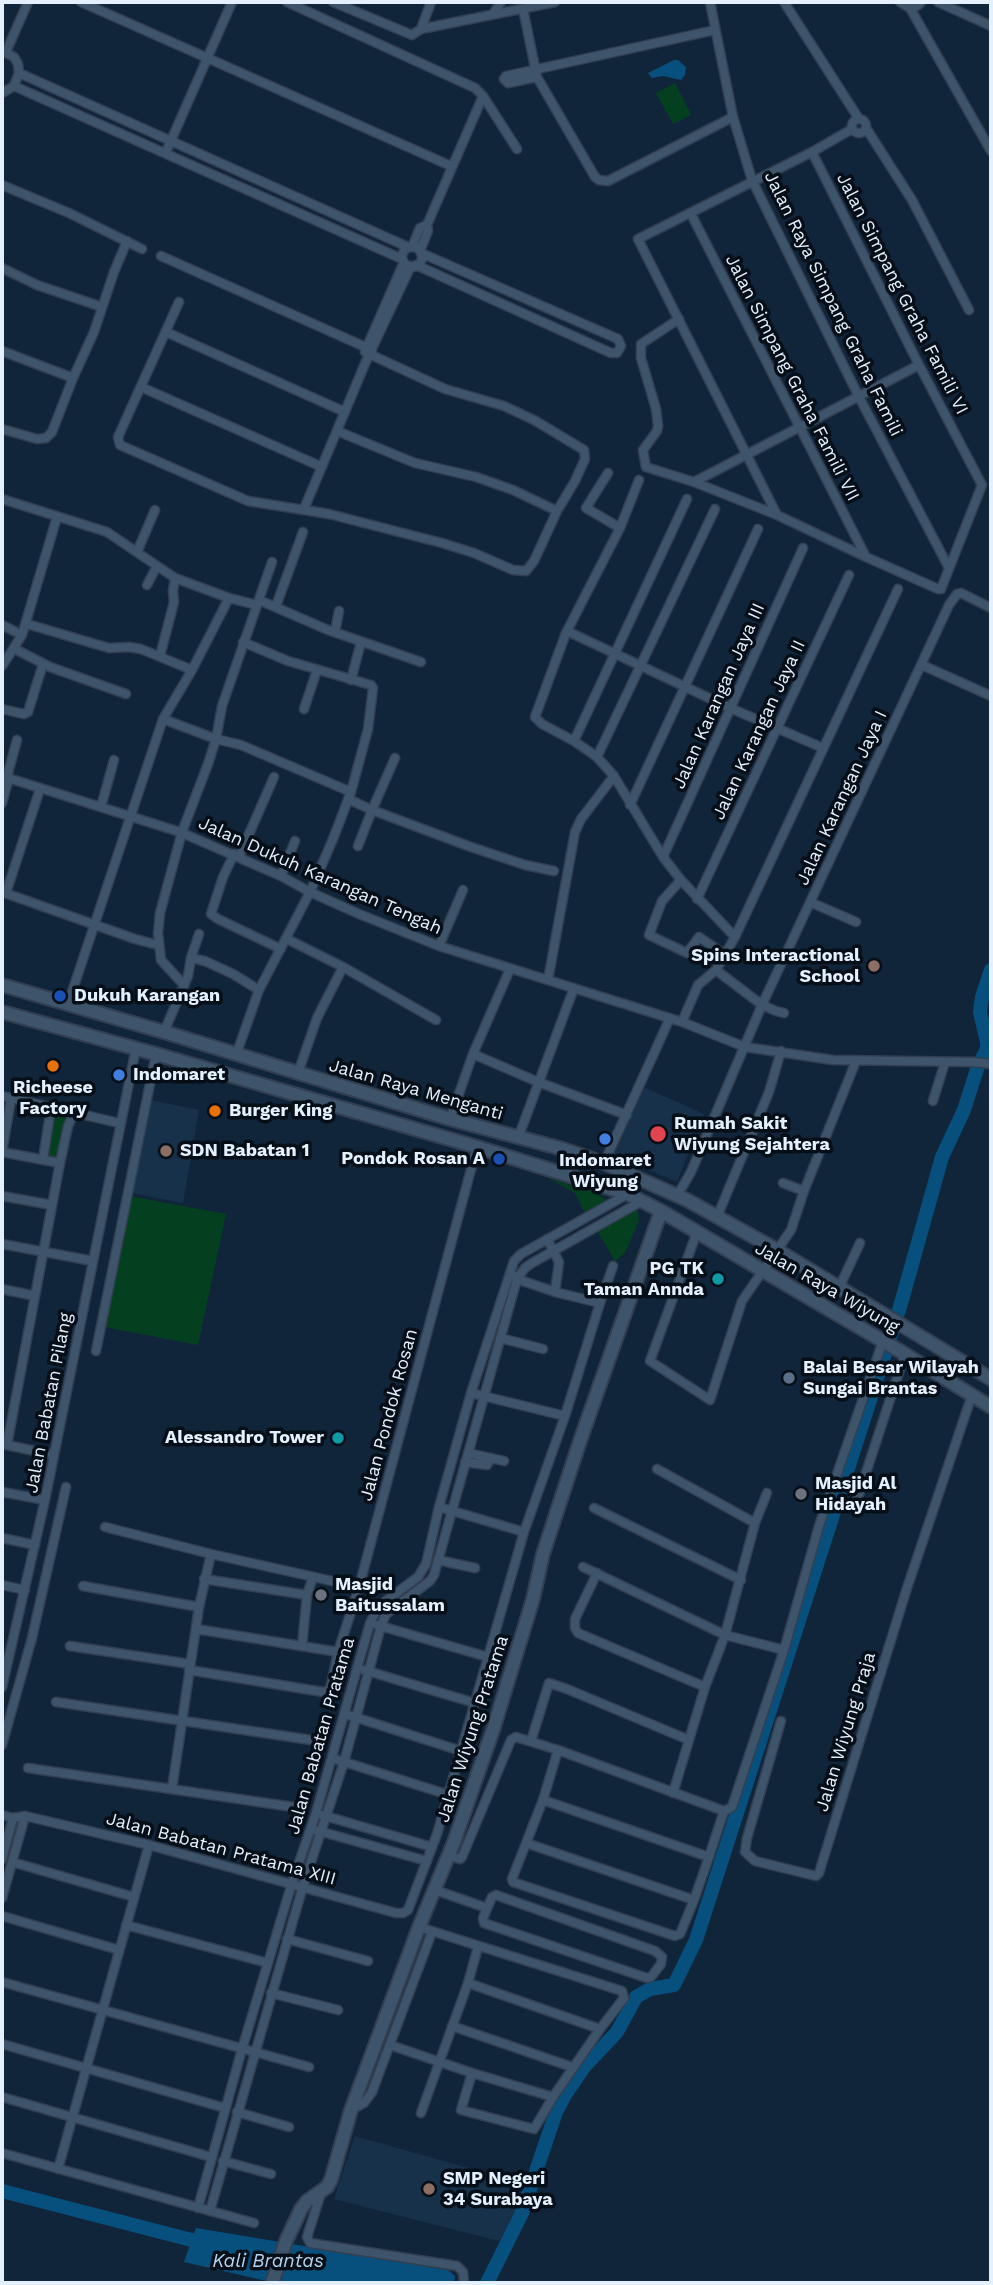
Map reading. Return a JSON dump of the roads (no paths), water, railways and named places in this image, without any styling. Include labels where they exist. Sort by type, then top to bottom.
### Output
[{"type":"main road","name":"Jalan Raya Menganti","points":[[2,985],[518,1138],[548,1157],[604,1163],[656,1187]]},
{"type":"main road","points":[[2,1012],[477,1147],[548,1157]]},
{"type":"main road","points":[[188,1063],[195,1042]]},
{"type":"main road","name":"Jalan Raya Wiyung","points":[[548,1157],[642,1201],[764,1269],[991,1407]]},
{"type":"main road","name":"Jalan Raya Wiyung","points":[[656,1187],[717,1217],[991,1379]]},
{"type":"main road","name":"Jalan Wiyung Pratama","points":[[272,2283],[286,2241],[303,2205],[331,2180],[351,2110],[419,1927],[449,1856],[519,1648],[543,1554],[580,1441],[661,1211]]},
{"type":"street","points":[[2,93],[14,86],[19,73],[14,57],[4,51],[28,2]]},
{"type":"street","points":[[81,2],[451,166]]},
{"type":"street","points":[[166,152],[232,2]]},
{"type":"street","points":[[287,2],[475,88],[517,149]]},
{"type":"street","points":[[333,2],[408,34],[416,34],[421,29],[431,2]]},
{"type":"street","points":[[493,14],[500,2]]},
{"type":"street","points":[[421,29],[553,2]]},
{"type":"street","name":"Jalan Raya Simpang Graha Famili","points":[[710,2],[733,117],[752,180],[858,395],[949,568]]},
{"type":"street","points":[[784,2],[859,119],[864,121],[912,200],[969,310]]},
{"type":"street","points":[[900,2],[909,8],[991,151]]},
{"type":"street","points":[[909,8],[918,6],[921,2]]},
{"type":"street","points":[[938,2],[991,26]]},
{"type":"street","points":[[523,9],[536,73],[595,177],[604,182],[733,117]]},
{"type":"street","points":[[536,73],[715,30]]},
{"type":"street","points":[[14,86],[611,354],[617,353],[621,346],[618,339],[19,73]]},
{"type":"street","points":[[408,263],[420,262],[415,250],[420,228],[427,225],[483,96]]},
{"type":"street","points":[[852,129],[852,124],[859,119]]},
{"type":"street","points":[[852,129],[859,133],[866,128]]},
{"type":"street","points":[[777,515],[638,242],[640,238],[812,152],[852,129]]},
{"type":"street","name":"Jalan Simpang Graha Famili VI","points":[[812,152],[919,365],[982,483],[949,568]]},
{"type":"street","points":[[2,185],[69,213],[142,249]]},
{"type":"street","name":"Jalan Simpang Graha Famili VII","points":[[691,214],[866,557]]},
{"type":"street","points":[[2,429],[37,439],[50,436],[94,332],[114,272],[128,241]]},
{"type":"street","points":[[304,509],[408,263],[403,252],[415,250]]},
{"type":"street","points":[[161,256],[445,389],[524,415],[581,447],[585,455],[583,463],[534,561],[526,570],[519,572],[442,543],[304,509],[268,506],[248,501],[120,444],[118,437],[179,302]]},
{"type":"street","points":[[2,268],[37,285],[102,307]]},
{"type":"street","points":[[679,319],[641,344],[641,358],[656,409],[658,426],[643,450],[643,461],[649,470],[694,482],[777,515],[938,589],[941,588],[949,568]]},
{"type":"street","points":[[166,332],[345,412]]},
{"type":"street","points":[[2,351],[73,378]]},
{"type":"street","points":[[694,482],[919,365]]},
{"type":"street","points":[[141,387],[322,467]]},
{"type":"street","points":[[337,431],[415,463],[476,477],[513,490],[557,511]]},
{"type":"street","points":[[608,473],[586,508],[620,528]]},
{"type":"street","points":[[639,480],[620,528],[567,631],[534,717],[597,757],[614,776],[663,857],[697,899],[735,937]]},
{"type":"street","points":[[2,499],[107,532],[175,578],[229,598],[275,606],[361,642],[421,662]]},
{"type":"street","points":[[574,741],[687,499]]},
{"type":"street","points":[[597,757],[715,509]]},
{"type":"street","points":[[138,552],[155,510]]},
{"type":"street","points":[[2,666],[15,649],[27,624],[57,517]]},
{"type":"street","points":[[631,806],[758,530]]},
{"type":"street","points":[[275,606],[303,532]]},
{"type":"street","name":"Jalan Karangan Jaya III","points":[[663,857],[803,548]]},
{"type":"street","points":[[184,985],[164,965],[158,945],[160,913],[181,832],[208,764],[222,706],[272,562]]},
{"type":"street","points":[[147,585],[157,566]]},
{"type":"street","name":"Jalan Karangan Jaya II","points":[[697,899],[849,575]]},
{"type":"street","points":[[160,656],[174,602],[175,578]]},
{"type":"street","points":[[682,1022],[698,985],[716,970],[735,937],[898,589]]},
{"type":"street","name":"Jalan Karangan Jaya I","points":[[686,1200],[691,1172],[745,1047],[773,1010],[810,902],[949,605],[957,594],[961,593],[991,608]]},
{"type":"street","points":[[68,1004],[163,719],[229,598]]},
{"type":"street","points":[[335,632],[339,611]]},
{"type":"street","points":[[27,624],[109,648],[129,647],[160,656],[192,670]]},
{"type":"street","points":[[2,625],[22,635]]},
{"type":"street","points":[[567,631],[730,708],[823,748]]},
{"type":"street","points":[[236,1055],[260,990],[310,892],[349,795],[368,729],[372,693],[371,685],[288,661],[243,642]]},
{"type":"street","points":[[351,680],[361,642]]},
{"type":"street","points":[[15,649],[43,664],[126,695]]},
{"type":"street","points":[[2,709],[24,714],[28,712],[43,664]]},
{"type":"street","points":[[922,664],[991,696]]},
{"type":"street","points":[[304,709],[317,670]]},
{"type":"street","points":[[163,719],[216,739],[241,745],[349,795],[372,810],[471,847],[525,865],[554,871]]},
{"type":"street","points":[[2,803],[6,777],[17,740]]},
{"type":"street","points":[[358,846],[395,758]]},
{"type":"street","points":[[101,807],[114,760]]},
{"type":"street","points":[[548,980],[575,832],[581,819],[614,776]]},
{"type":"street","name":"Jalan Dukuh Karangan Tengah","points":[[6,777],[181,832],[281,876],[310,892],[439,946],[670,1018],[745,1047],[856,1061],[991,1064]]},
{"type":"street","points":[[274,777],[211,914],[281,949]]},
{"type":"street","points":[[40,789],[4,893],[158,945]]},
{"type":"street","points":[[281,876],[295,841]]},
{"type":"street","points":[[681,880],[662,901],[649,935],[687,953],[699,937],[724,954]]},
{"type":"street","points":[[439,946],[463,890]]},
{"type":"street","points":[[810,902],[856,922]]},
{"type":"street","points":[[164,1032],[190,970],[199,934]]},
{"type":"street","points":[[287,939],[343,967],[436,1020]]},
{"type":"street","points":[[191,958],[205,961],[260,990]]},
{"type":"street","points":[[298,1073],[317,1018],[343,967]]},
{"type":"street","points":[[450,1119],[473,1054],[510,969]]},
{"type":"street","points":[[716,970],[773,1010]]},
{"type":"street","points":[[518,1138],[574,988]]},
{"type":"street","points":[[604,1163],[670,1018]]},
{"type":"street","name":"Jalan Babatan Pilang","points":[[2,1687],[24,1636],[25,1590],[136,1048]]},
{"type":"street","points":[[717,1217],[769,1092],[781,1051]]},
{"type":"street","points":[[96,1351],[156,1054]]},
{"type":"street","points":[[473,1054],[627,1115]]},
{"type":"street","points":[[697,1232],[650,1361],[710,1400],[742,1301],[786,1241],[856,1061]]},
{"type":"street","points":[[933,1101],[945,1062]]},
{"type":"street","points":[[60,1163],[2,1152],[6,1098],[119,1123]]},
{"type":"street","points":[[43,1159],[51,1108]]},
{"type":"street","points":[[54,1455],[4,1445],[60,1163],[68,1126],[74,1113]]},
{"type":"street","name":"Jalan Pondok Rosan","points":[[189,1667],[325,1692],[330,1690],[338,1652],[359,1587],[477,1147]]},
{"type":"street","points":[[783,1183],[804,1191]]},
{"type":"street","name":"Jalan Babatan Pratama","points":[[198,2208],[242,2049],[316,1813],[370,1623],[379,1606],[423,1571],[471,1393],[509,1272],[517,1257],[628,1194]]},
{"type":"street","points":[[2,1196],[52,1205]]},
{"type":"street","points":[[517,1279],[525,1268],[642,1201]]},
{"type":"street","points":[[547,1239],[559,1262],[555,1292]]},
{"type":"street","points":[[839,1288],[860,1243]]},
{"type":"street","points":[[2,1244],[93,1261]]},
{"type":"street","name":"Jalan Wiyung Pratama","points":[[408,1910],[449,1795],[524,1532],[613,1266]]},
{"type":"street","points":[[509,1272],[517,1279],[555,1292],[600,1303]]},
{"type":"street","name":"Jalan Babatan Pratama","points":[[210,2211],[287,1939],[344,1762],[381,1626],[386,1614],[430,1581],[517,1279]]},
{"type":"street","points":[[2,1289],[34,1296]]},
{"type":"street","points":[[500,1338],[543,1349]]},
{"type":"street","points":[[449,1856],[460,1859],[462,1857],[511,1740],[516,1737],[724,1811],[734,1805],[784,1650],[819,1526],[892,1346]]},
{"type":"street","points":[[857,1500],[892,1346]]},
{"type":"street","points":[[471,1393],[565,1416]]},
{"type":"street","name":"Jalan Wiyung Praja","points":[[781,1721],[747,1838],[746,1852],[755,1861],[816,1876],[907,1588],[972,1395]]},
{"type":"street","points":[[468,1453],[504,1461]]},
{"type":"street","points":[[465,1462],[487,1465],[491,1458]]},
{"type":"street","points":[[657,1469],[755,1522]]},
{"type":"street","points":[[2,1745],[24,1636],[66,1486]]},
{"type":"street","points":[[2,1492],[45,1500]]},
{"type":"street","points":[[673,1793],[705,1687],[725,1635],[755,1522],[767,1493]]},
{"type":"street","points":[[439,1507],[524,1532]]},
{"type":"street","points":[[594,1508],[741,1580]]},
{"type":"street","points":[[105,1527],[359,1587]]},
{"type":"street","points":[[2,1538],[35,1545]]},
{"type":"street","points":[[172,1789],[189,1667],[211,1554]]},
{"type":"street","points":[[438,1560],[475,1568]]},
{"type":"street","points":[[583,1567],[725,1635],[784,1650]]},
{"type":"street","points":[[597,1573],[575,1619],[578,1633],[705,1687]]},
{"type":"street","points":[[302,1646],[307,1595],[313,1577]]},
{"type":"street","points":[[204,1579],[307,1595]]},
{"type":"street","points":[[2,1585],[25,1590]]},
{"type":"street","points":[[83,1586],[199,1607]]},
{"type":"street","points":[[370,1623],[488,1657]]},
{"type":"street","points":[[196,1629],[338,1652]]},
{"type":"street","points":[[70,1646],[189,1667]]},
{"type":"street","points":[[358,1667],[475,1703]]},
{"type":"street","points":[[531,1741],[549,1683],[689,1740]]},
{"type":"street","points":[[56,1702],[318,1741]]},
{"type":"street","points":[[345,1714],[461,1751]]},
{"type":"street","points":[[558,1750],[513,1882],[676,1936],[680,1934],[694,1900],[724,1811]]},
{"type":"street","points":[[332,1758],[449,1795]]},
{"type":"street","points":[[28,1768],[300,1808]]},
{"type":"street","points":[[543,1800],[709,1857]]},
{"type":"street","points":[[316,1813],[432,1847]]},
{"type":"street","points":[[2,1815],[13,1818],[25,1816],[2,1898]]},
{"type":"street","name":"Jalan Babatan Pratama XIII","points":[[25,1816],[149,1844],[396,1913],[408,1910]]},
{"type":"street","points":[[2,1859],[13,1818]]},
{"type":"street","points":[[311,1829],[427,1861]]},
{"type":"street","points":[[526,1843],[694,1900]]},
{"type":"street","points":[[58,2169],[149,1844]]},
{"type":"street","points":[[12,1862],[134,1897]]},
{"type":"street","points":[[435,1889],[487,1908]]},
{"type":"street","points":[[496,1895],[655,1951],[660,1954],[662,1960],[651,1977],[644,1978],[484,1923],[487,1908],[492,1897],[496,1895]]},
{"type":"street","points":[[2,1916],[120,1950]]},
{"type":"street","points":[[126,1925],[268,1962]]},
{"type":"street","points":[[419,1927],[622,1992],[624,1998],[572,2067],[534,2129],[461,2110],[472,2073]]},
{"type":"street","points":[[351,2110],[364,2103],[372,2092],[432,1932]]},
{"type":"street","points":[[287,1939],[368,1961]]},
{"type":"street","points":[[421,2113],[468,1983],[478,1947]]},
{"type":"street","points":[[2,1982],[309,2067]]},
{"type":"street","points":[[468,1983],[600,2029]]},
{"type":"street","points":[[271,1993],[338,2010]]},
{"type":"street","points":[[452,2026],[572,2067]]},
{"type":"street","points":[[2,2044],[225,2108]]},
{"type":"street","points":[[390,2045],[553,2097]]},
{"type":"street","points":[[2,2097],[211,2157]]},
{"type":"street","points":[[237,2112],[289,2127]]},
{"type":"street","points":[[2,2153],[254,2223]]},
{"type":"street","points":[[223,2161],[271,2174]]},
{"type":"street","points":[[321,2191],[307,2237],[310,2243],[457,2266],[463,2273],[464,2283]]},
{"type":"water","points":[[674,60],[686,67],[681,80],[663,76],[652,78],[648,73]]},
{"type":"water","name":"Kali Brantas","points":[[196,2228],[448,2270],[455,2276],[454,2283],[275,2283],[184,2262]]},
{"type":"waterway","points":[[487,2283],[522,2213],[556,2112],[565,2095],[584,2067],[617,2032],[636,1997],[650,1989],[674,1985],[696,1940],[900,1307],[942,1157],[964,1110],[978,1066],[987,1049],[980,1012],[991,970]]},
{"type":"waterway","name":"Kali Brantas","points":[[2,2191],[211,2245]]},
{"type":"place","name":"Spins Interactional School","points":[[874,966]]},
{"type":"place","name":"Dukuh Karangan","points":[[60,996]]},
{"type":"place","name":"Richeese Factory","points":[[53,1066]]},
{"type":"place","name":"Indomaret","points":[[119,1075]]},
{"type":"place","name":"Burger King","points":[[215,1111]]},
{"type":"place","name":"Rumah Sakit Wiyung Sejahtera","points":[[658,1134]]},
{"type":"place","name":"Indomaret Wiyung","points":[[605,1139]]},
{"type":"place","name":"SDN Babatan 1","points":[[166,1151]]},
{"type":"place","name":"Pondok Rosan A","points":[[499,1159]]},
{"type":"place","name":"PG TK Taman Annda","points":[[718,1279]]},
{"type":"place","name":"Balai Besar Wilayah Sungai Brantas","points":[[789,1378]]},
{"type":"place","name":"Alessandro Tower","points":[[338,1438]]},
{"type":"place","name":"Masjid Al Hidayah","points":[[801,1494]]},
{"type":"place","name":"Masjid Baitussalam","points":[[321,1595]]},
{"type":"place","name":"SMP Negeri 34 Surabaya","points":[[429,2189]]}]
